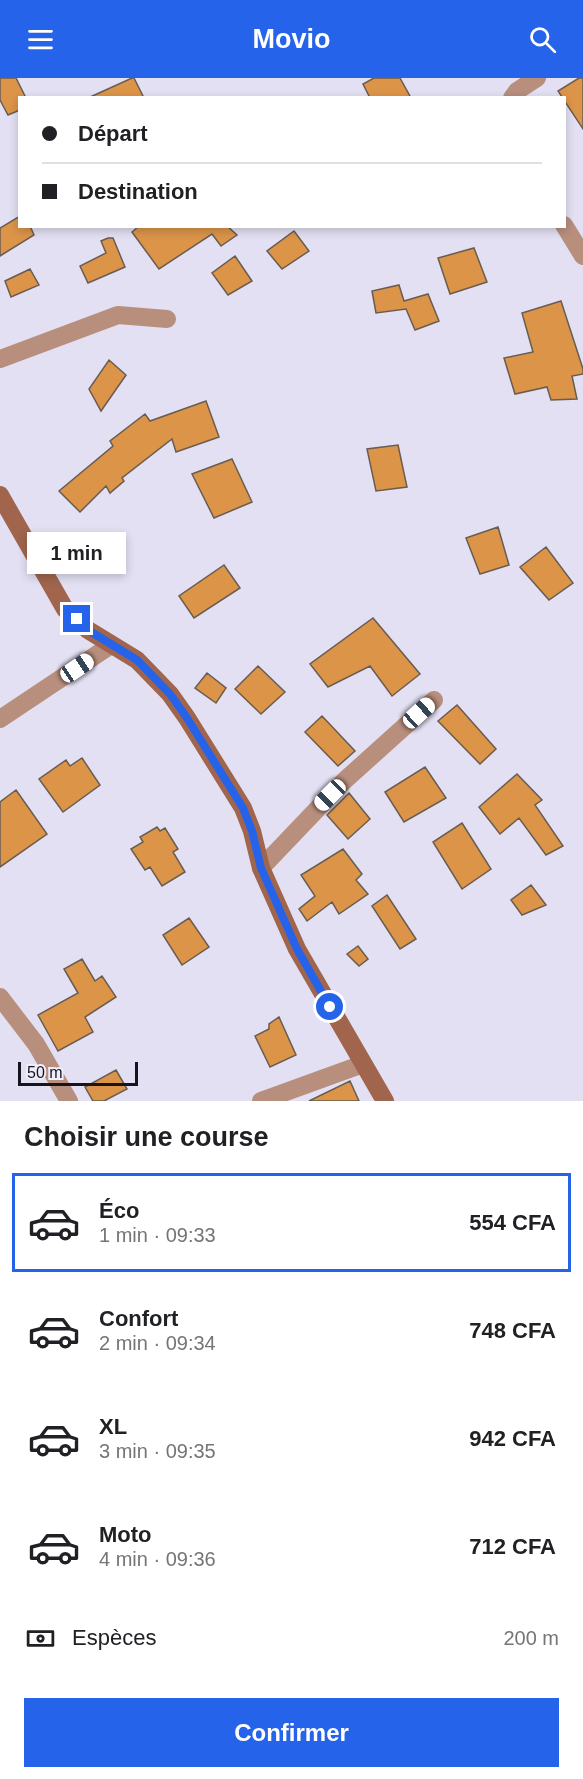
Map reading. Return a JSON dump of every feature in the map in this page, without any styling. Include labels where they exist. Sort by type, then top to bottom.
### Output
[{"type":"street","points":[[513,96],[517,91],[537,78]]},
{"type":"street","points":[[566,228],[583,256]]},
{"type":"street","points":[[0,359],[118,315],[166,319]]},
{"type":"street","points":[[0,495],[65,609],[88,630],[137,660],[170,694],[187,718],[243,808],[252,831],[261,868],[297,949],[385,1101]]},
{"type":"street","points":[[0,719],[111,645]]},
{"type":"street","points":[[261,868],[344,781],[434,700]]},
{"type":"street","points":[[0,997],[36,1044],[69,1101]]},
{"type":"street","points":[[261,1101],[363,1064]]},
{"type":"building","points":[[0,78],[16,78],[25,96],[18,96],[18,111],[8,115],[0,100]]},
{"type":"building","points":[[132,78],[143,96],[92,96]]},
{"type":"building","points":[[374,78],[400,78],[410,96],[369,96],[363,84]]},
{"type":"building","points":[[579,78],[583,78],[583,129],[566,103],[566,96],[561,96],[558,91]]},
{"type":"building","points":[[18,217],[18,228],[31,228],[34,235],[0,256],[0,228]]},
{"type":"building","points":[[137,228],[229,228],[237,235],[221,246],[212,234],[159,269],[132,232]]},
{"type":"building","points":[[294,231],[309,251],[282,269],[267,251]]},
{"type":"building","points":[[113,238],[125,267],[88,283],[80,266],[106,253],[101,241]]},
{"type":"building","points":[[474,248],[487,282],[450,294],[438,258]]},
{"type":"building","points":[[235,256],[252,281],[228,295],[212,273]]},
{"type":"building","points":[[30,269],[39,285],[11,297],[5,281]]},
{"type":"building","points":[[399,285],[404,301],[428,294],[439,321],[415,330],[406,309],[376,313],[372,291]]},
{"type":"building","points":[[561,301],[583,369],[583,374],[572,376],[577,399],[551,400],[547,387],[515,394],[504,358],[533,352],[522,313]]},
{"type":"building","points":[[109,360],[126,375],[101,411],[89,389]]},
{"type":"building","points":[[206,401],[219,437],[176,452],[172,439],[122,478],[124,481],[110,493],[106,486],[80,512],[59,491],[113,446],[110,441],[145,414],[150,421]]},
{"type":"building","points":[[398,445],[407,487],[376,491],[367,449]]},
{"type":"building","points":[[232,459],[252,502],[214,518],[192,474]]},
{"type":"building","points":[[498,527],[509,565],[480,574],[466,538]]},
{"type":"building","points":[[546,547],[573,583],[549,600],[520,567]]},
{"type":"building","points":[[224,565],[240,588],[194,618],[179,596]]},
{"type":"building","points":[[373,618],[420,674],[392,696],[370,666],[328,687],[310,664]]},
{"type":"building","points":[[258,666],[285,692],[261,714],[235,689]]},
{"type":"building","points":[[207,673],[226,688],[216,703],[195,688]]},
{"type":"building","points":[[457,705],[496,749],[480,764],[438,721]]},
{"type":"building","points":[[322,716],[355,751],[338,766],[305,732]]},
{"type":"building","points":[[82,758],[100,785],[63,812],[39,779],[66,760],[70,766]]},
{"type":"building","points":[[425,767],[446,798],[404,822],[385,792]]},
{"type":"building","points":[[517,774],[542,800],[535,805],[563,846],[546,855],[519,818],[500,834],[479,807]]},
{"type":"building","points":[[16,790],[47,834],[0,867],[0,802]]},
{"type":"building","points":[[349,793],[370,819],[348,839],[327,815]]},
{"type":"building","points":[[462,823],[491,869],[462,889],[433,842]]},
{"type":"building","points":[[157,827],[160,831],[165,828],[178,849],[173,852],[185,872],[162,886],[150,867],[145,870],[131,849],[143,842],[140,837]]},
{"type":"building","points":[[343,849],[362,874],[356,880],[368,894],[339,914],[332,902],[307,921],[299,909],[315,896],[301,875]]},
{"type":"building","points":[[531,885],[546,905],[522,915],[511,900]]},
{"type":"building","points":[[387,895],[416,939],[400,949],[372,906]]},
{"type":"building","points":[[189,918],[209,947],[182,965],[163,935]]},
{"type":"building","points":[[358,946],[368,959],[359,966],[347,954]]},
{"type":"building","points":[[82,959],[95,981],[102,976],[116,997],[85,1017],[93,1032],[58,1051],[38,1015],[78,993],[64,969]]},
{"type":"building","points":[[279,1017],[296,1055],[270,1067],[255,1036],[269,1029],[269,1024]]},
{"type":"building","points":[[116,1070],[127,1089],[104,1101],[93,1101],[85,1087]]},
{"type":"building","points":[[350,1081],[359,1101],[309,1101]]},
{"type":"route","points":[[77,619],[88,630],[137,660],[170,694],[187,718],[243,808],[252,831],[252,839],[261,868],[297,949],[330,1007]]}]
